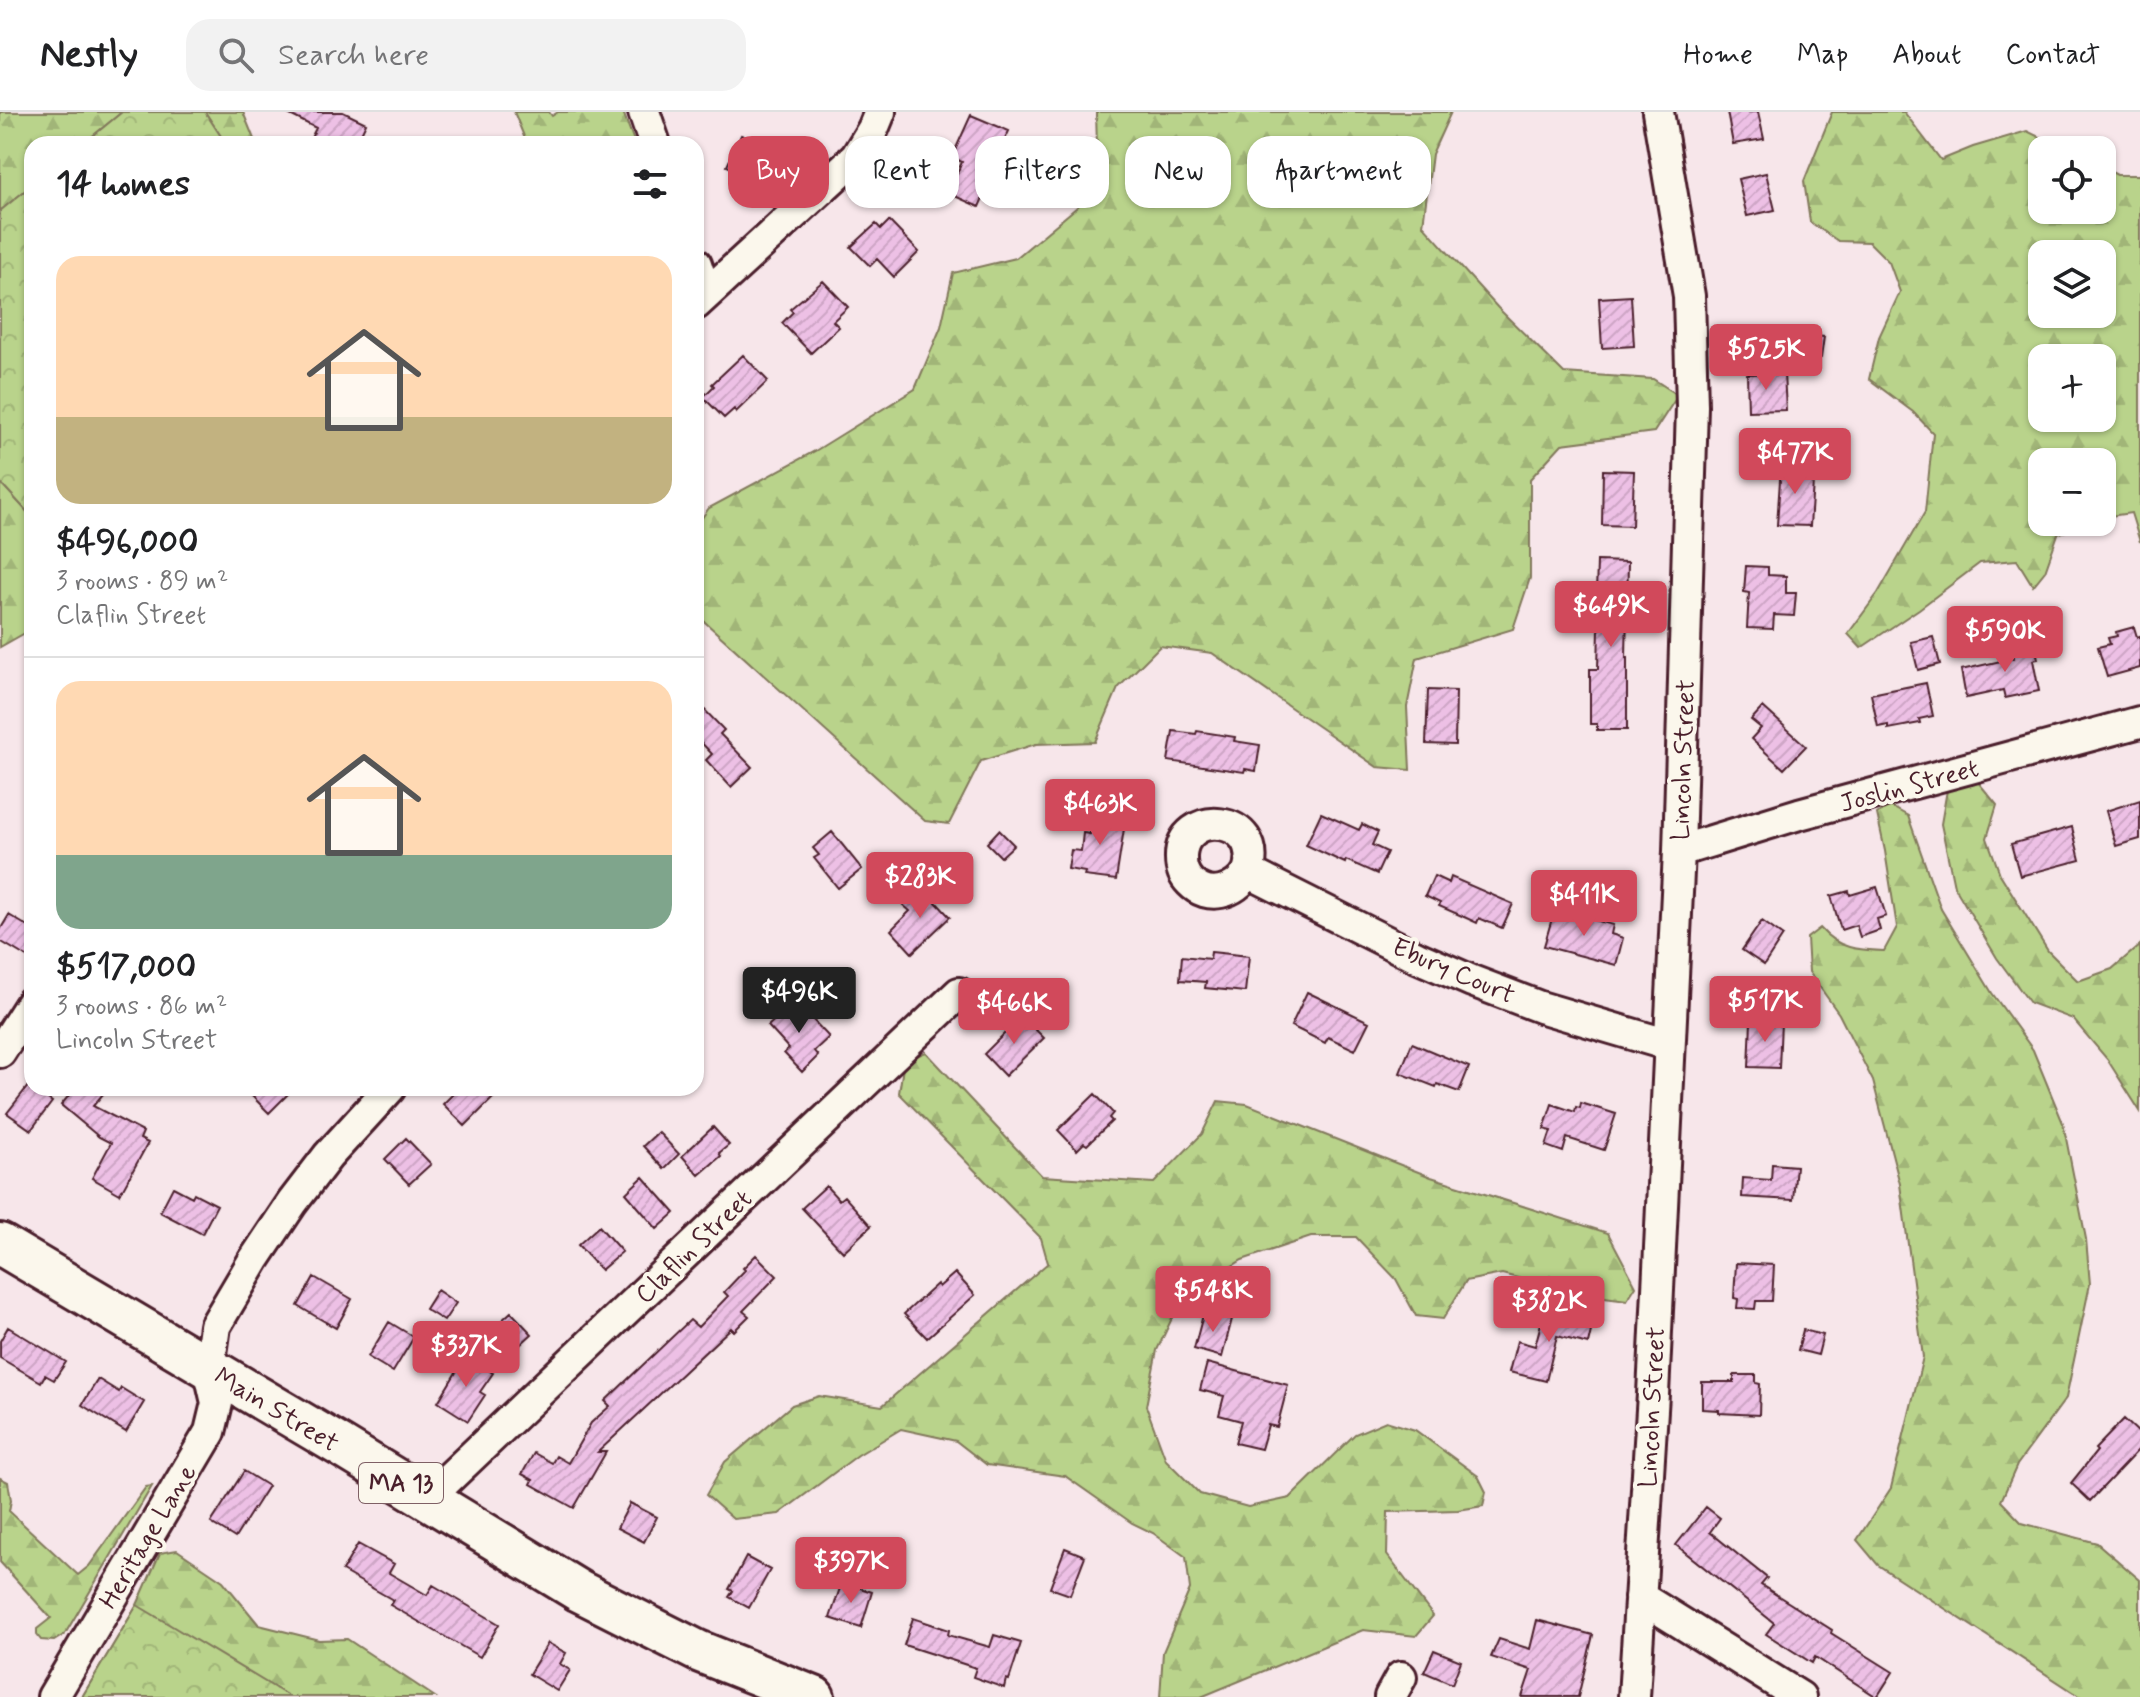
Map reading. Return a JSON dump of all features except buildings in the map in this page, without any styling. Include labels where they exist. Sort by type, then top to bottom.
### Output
[{"type":"main road","name":"Main Street","points":[[0,1244],[547,1572],[628,1617],[708,1655],[810,1696]]},
{"type":"street","points":[[644,112],[652,136]]},
{"type":"street","points":[[704,296],[856,157],[880,112]]},
{"type":"street","name":"Lincoln Street","points":[[1634,1697],[1653,1394],[1679,851],[1692,406],[1689,296],[1658,112]]},
{"type":"street","name":"Joslin Street","points":[[1679,851],[1799,814],[2140,722]]},
{"type":"street","name":"Ebury Court","points":[[1248,872],[1417,957],[1472,981],[1540,1007],[1669,1045]]},
{"type":"street","name":"Claflin Street","points":[[427,1499],[959,993]]},
{"type":"street","points":[[0,1052],[24,1014]]},
{"type":"street","name":"Heritage Lane","points":[[53,1697],[210,1432],[217,1403],[209,1368],[215,1326],[254,1260],[313,1176],[383,1096]]},
{"type":"street","points":[[1640,1597],[1800,1697]]},
{"type":"green space","points":[[0,112],[122,112],[93,136],[24,136],[24,192],[0,211]]},
{"type":"green space","points":[[122,112],[205,112],[221,136],[93,136]]},
{"type":"green space","points":[[205,112],[243,112],[253,136],[221,136]]},
{"type":"green space","points":[[514,112],[549,112],[552,116],[558,112],[623,112],[632,136],[524,136]]},
{"type":"green space","points":[[1096,112],[1451,112],[1431,162],[1431,136],[1247,136],[1247,208],[1425,208],[1423,225],[1498,308],[1564,373],[1653,379],[1678,395],[1654,432],[1562,444],[1530,479],[1530,578],[1513,629],[1417,658],[1407,707],[1410,770],[1377,767],[1212,653],[1160,646],[1118,688],[1095,742],[1036,744],[981,761],[949,824],[925,821],[704,621],[704,515],[709,508],[815,451],[915,389],[941,327],[953,273],[1016,258],[1076,208],[1109,208],[1109,136],[1097,136]]},
{"type":"green space","points":[[1832,112],[1904,112],[1941,160],[2027,131],[2037,136],[2028,136],[2028,224],[2116,224],[2116,174],[2140,175],[2140,542],[2131,513],[2116,515],[2116,448],[2028,448],[2028,536],[2057,536],[2045,571],[2033,586],[2017,560],[1980,563],[1861,648],[1848,634],[1878,593],[1925,512],[1933,433],[1913,412],[1869,379],[1879,337],[1900,292],[1889,262],[1869,242],[1838,241],[1810,222],[1804,181]]},
{"type":"green space","points":[[24,192],[24,508],[0,482],[0,211]]},
{"type":"green space","points":[[0,482],[24,508],[24,634],[0,647]]},
{"type":"green space","points":[[1978,782],[1997,805],[1987,838],[2000,874],[2048,951],[2078,981],[2112,969],[2140,945],[2140,1111],[2107,1059],[2073,1019],[2030,1003],[1997,958],[1954,886],[1941,824],[1947,790]]},
{"type":"green space","points":[[1890,806],[1908,816],[1941,909],[1992,993],[2033,1050],[2063,1123],[2086,1239],[2090,1284],[2066,1398],[2017,1465],[2001,1501],[2022,1523],[2097,1543],[2140,1580],[2140,1697],[2081,1697],[1878,1565],[1857,1540],[1891,1488],[1923,1357],[1900,1184],[1873,1081],[1839,1014],[1809,972],[1807,938],[1820,928],[1841,944],[1884,951],[1897,927],[1877,814]]},
{"type":"green space","points":[[926,1052],[1042,1176],[1154,1183],[1202,1134],[1218,1101],[1247,1104],[1431,1177],[1608,1233],[1636,1286],[1627,1300],[1581,1294],[1502,1274],[1466,1281],[1443,1319],[1416,1316],[1396,1279],[1356,1237],[1311,1237],[1242,1260],[1182,1297],[1157,1350],[1146,1406],[1166,1460],[1200,1494],[1248,1507],[1290,1498],[1355,1434],[1386,1421],[1415,1430],[1478,1476],[1486,1492],[1483,1506],[1458,1510],[1388,1512],[1387,1555],[1433,1616],[1416,1636],[1363,1630],[1201,1697],[1160,1697],[1163,1652],[1190,1589],[1186,1557],[1065,1476],[987,1465],[956,1441],[901,1429],[858,1455],[779,1514],[733,1519],[706,1495],[725,1462],[792,1405],[819,1396],[882,1406],[1048,1263],[1041,1238],[899,1093],[904,1061]]},
{"type":"green space","points":[[0,1478],[8,1482],[9,1511],[78,1575],[89,1566],[146,1487],[152,1486],[65,1634],[54,1641],[41,1640],[37,1635],[37,1629],[51,1618],[0,1562]]},
{"type":"green space","points":[[177,1550],[223,1581],[259,1625],[319,1640],[347,1639],[435,1697],[82,1697],[137,1605],[160,1553]]},
{"type":"green space","points":[[137,1605],[290,1697],[82,1697]]}]
